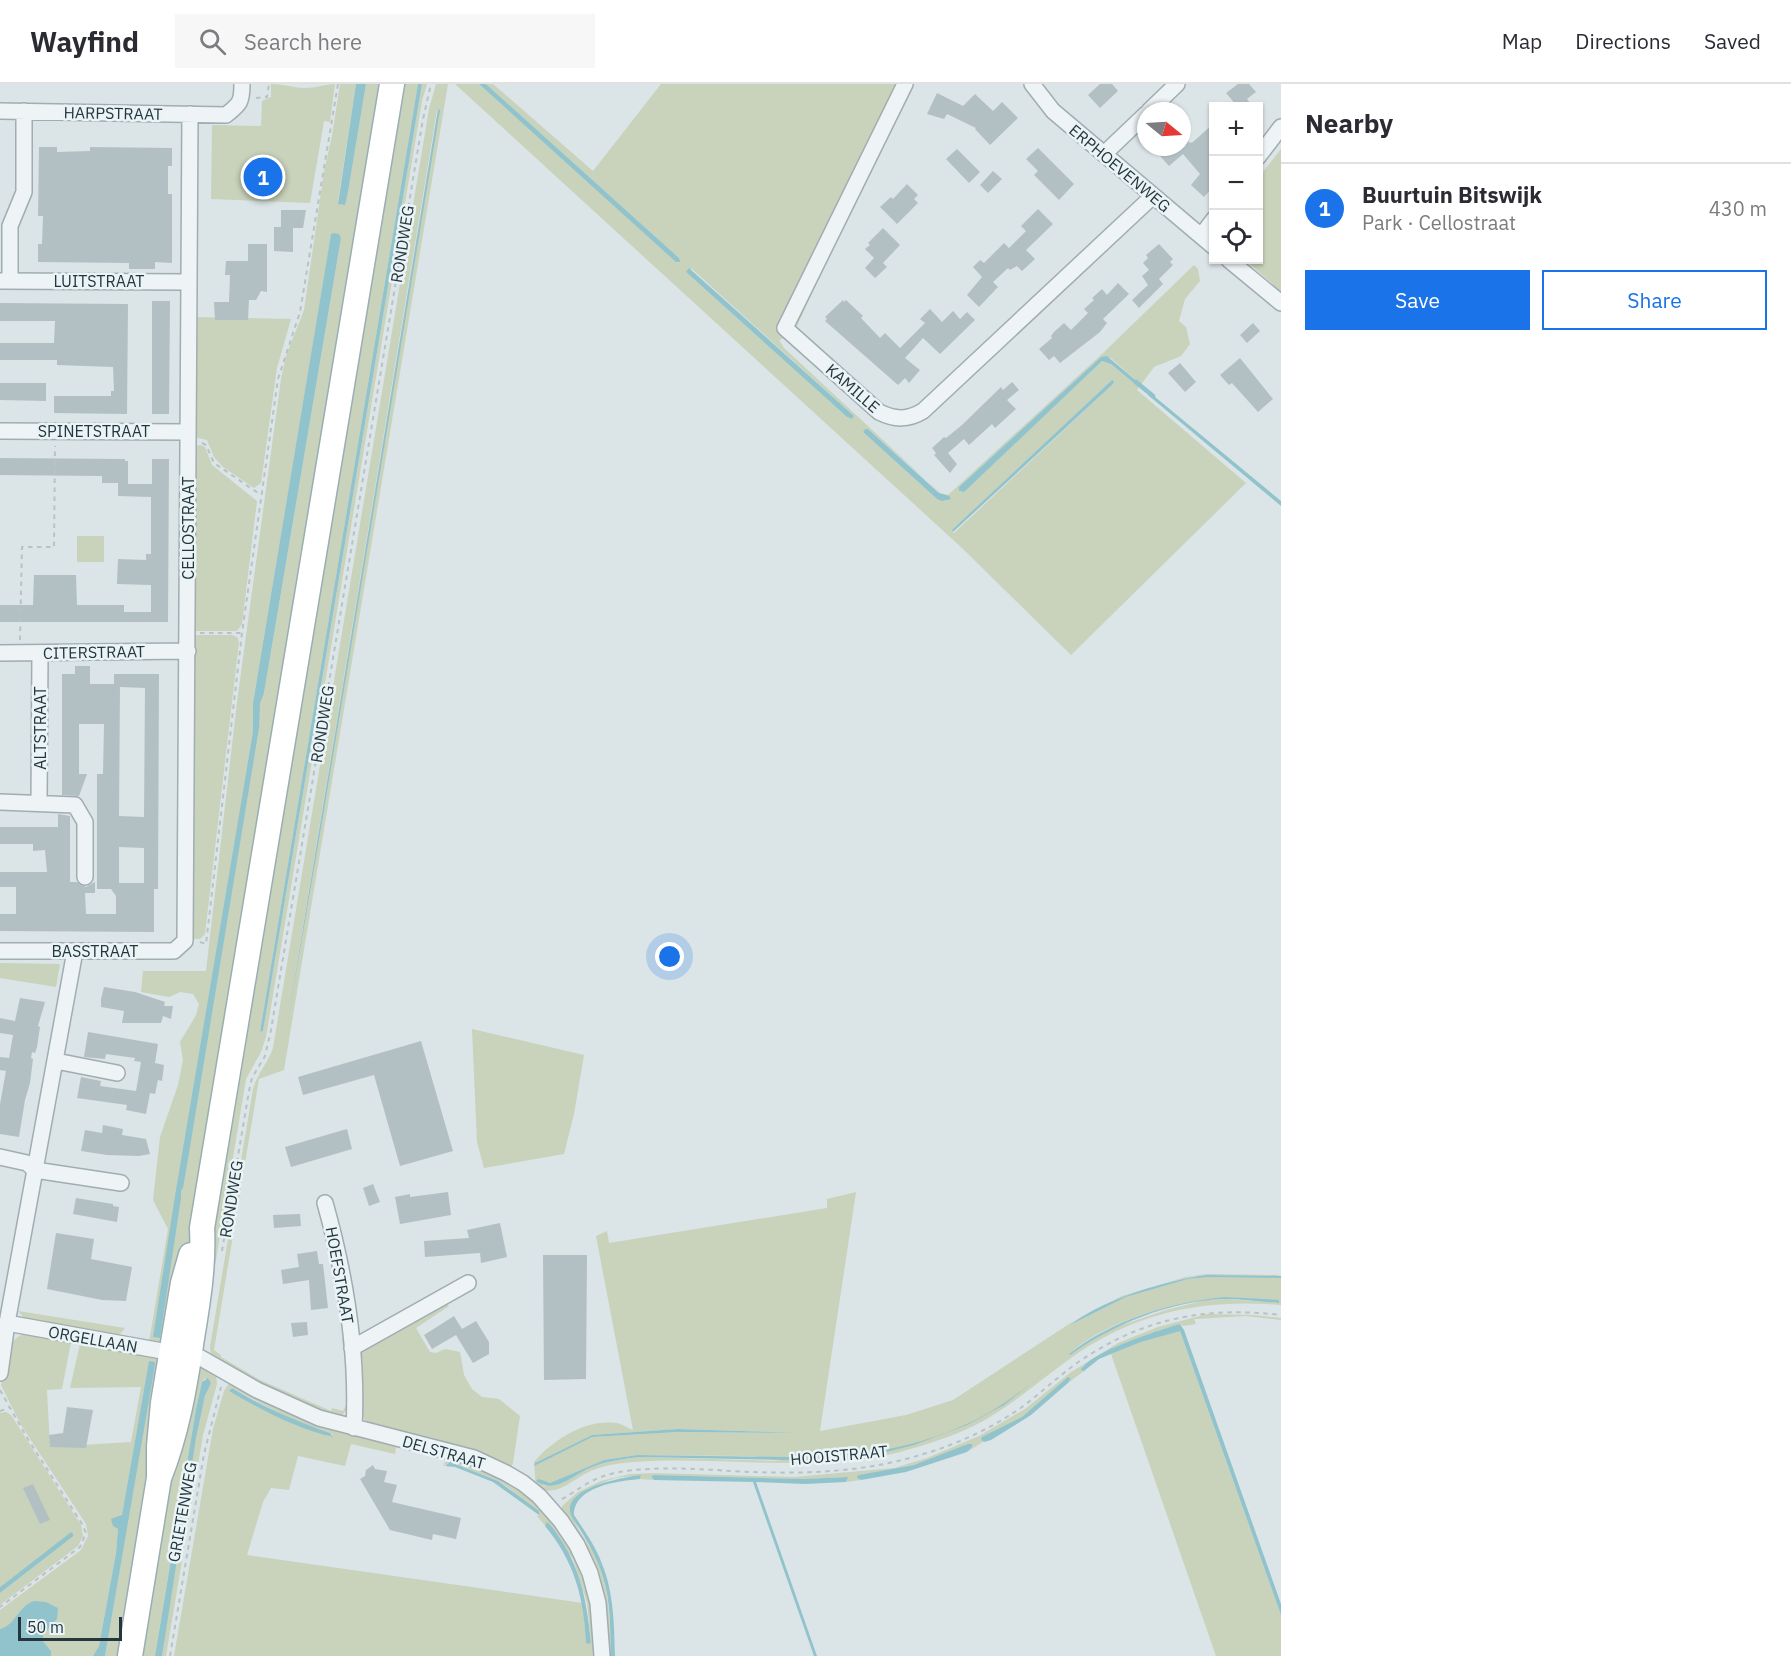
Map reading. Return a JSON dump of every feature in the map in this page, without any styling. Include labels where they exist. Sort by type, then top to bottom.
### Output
[{"type":"main road","name":"RONDWEG","points":[[130,1656],[159,1478],[160,1436],[180,1354],[183,1283],[192,1251],[202,1228],[392,84]]},
{"type":"street","name":"KAMILLE","points":[[906,84],[785,328],[879,412],[890,417],[907,418],[923,411],[1153,196]]},
{"type":"street","name":"ERPHOEVENWEG","points":[[1032,84],[1053,111],[1209,242]]},
{"type":"street","points":[[1158,102],[1178,84]]},
{"type":"street","name":"HARPSTRAAT","points":[[0,111],[226,115],[238,105],[242,91]]},
{"type":"street","name":"LUITSTRAAT","points":[[24,111],[24,192],[10,226],[5,281],[188,282]]},
{"type":"street","name":"CELLOSTRAAT","points":[[185,941],[190,114]]},
{"type":"street","points":[[1104,154],[1137,122]]},
{"type":"street","points":[[1259,156],[1281,127]]},
{"type":"street","points":[[1201,236],[1209,226]]},
{"type":"street","points":[[1234,264],[1281,303]]},
{"type":"street","name":"SPINETSTRAAT","points":[[0,431],[187,436]]},
{"type":"street","name":"CITERSTRAAT","points":[[0,653],[188,651]]},
{"type":"street","name":"ALTSTRAAT","points":[[39,802],[40,653]]},
{"type":"street","points":[[0,802],[75,805],[85,822],[85,877]]},
{"type":"street","name":"BASSTRAAT","points":[[0,951],[174,951],[185,941]]},
{"type":"street","points":[[0,1372],[75,951]]},
{"type":"street","points":[[56,1061],[117,1072]]},
{"type":"street","points":[[0,1157],[27,1163],[35,1170],[121,1183]]},
{"type":"street","name":"HOEFSTRAAT","points":[[325,1203],[338,1250],[352,1348],[356,1397],[354,1428]]},
{"type":"street","name":"HOEFSTRAAT","points":[[352,1348],[468,1283]]},
{"type":"street","name":"ORGELLAAN","points":[[7,1323],[180,1354]]},
{"type":"street","name":"DELSTRAAT","points":[[180,1354],[201,1358],[288,1405],[320,1418],[474,1458],[491,1464],[523,1483],[549,1507],[577,1545],[590,1573],[598,1603],[602,1656]]},
{"type":"path","points":[[242,91],[267,97],[269,84]]},
{"type":"path","points":[[185,941],[206,944],[242,633],[278,379],[300,312],[338,84]]},
{"type":"path","name":"RONDWEG","points":[[221,1260],[249,1091],[252,1078],[268,1047],[423,119],[431,84]]},
{"type":"path","points":[[20,653],[22,547],[54,547],[55,431]]},
{"type":"path","points":[[187,436],[206,445],[214,463],[261,495]]},
{"type":"path","points":[[188,633],[242,633]]},
{"type":"path","name":"HOOISTRAAT","points":[[549,1507],[589,1482],[602,1476],[626,1471],[704,1469],[808,1472],[880,1466],[901,1461],[956,1442],[991,1426],[1021,1408],[1093,1352],[1124,1336],[1155,1324],[1201,1313],[1246,1311],[1281,1315]]},
{"type":"path","name":"GRIETENWEG","points":[[170,1656],[204,1454],[215,1405],[226,1373]]},
{"type":"path","points":[[0,1390],[86,1533],[80,1547],[0,1607]]},
{"type":"path","points":[[0,1411],[9,1408]]},
{"type":"green space","points":[[271,84],[306,88],[335,84],[330,122],[324,121],[310,203],[211,199],[212,125],[261,126],[262,101],[271,97]]},
{"type":"green space","points":[[340,84],[356,84],[338,201],[344,205],[366,84],[385,84],[316,494],[301,549],[288,634],[284,694],[195,1228],[168,1345],[149,1342],[168,1229],[153,1200],[160,1137],[178,1085],[183,1060],[180,1042],[196,1015],[199,1004],[193,994],[180,992],[169,997],[141,992],[143,971],[206,971],[237,702],[281,379],[286,356],[304,310],[324,172]],"holes":[[[334,233],[341,238],[264,693],[253,703],[331,235]]]},
{"type":"green space","points":[[400,84],[418,84],[260,1032],[263,1031],[422,84],[427,84],[422,101],[266,1037],[261,1052],[246,1079],[201,1350],[216,1185],[226,1164],[242,1068],[242,1037]]},
{"type":"green space","points":[[436,84],[448,84],[284,1070],[259,1079],[214,1350],[221,1357],[260,1380],[331,1411],[332,1408],[343,1411],[350,1398],[342,1339],[347,1339],[353,1400],[342,1416],[333,1417],[282,1398],[216,1363],[211,1357],[210,1347],[253,1089],[273,1048],[429,109]],"holes":[[[439,109],[284,1042],[437,110]]]},
{"type":"green space","points":[[455,84],[479,84],[678,263],[679,258],[486,84],[493,84],[593,171],[661,84],[906,84],[793,335],[779,340],[784,348],[927,481],[868,429],[865,429],[863,432],[937,499],[943,495],[941,493],[948,495],[1103,353],[1194,265],[1198,269],[1200,281],[1185,299],[1179,321],[1186,327],[1190,344],[1181,356],[1154,367],[1137,390],[1246,483],[1071,655],[962,548]],"holes":[[[692,269],[854,416],[852,419],[847,417],[686,272]],[[1101,357],[1111,358],[1140,384],[1135,384],[1111,364],[1102,361],[964,491],[961,492],[959,487]],[[1112,380],[1114,381],[954,533],[952,531]]]},
{"type":"green space","points":[[1281,149],[1281,298],[1240,264],[1247,264],[1274,285],[1250,264],[1263,264],[1263,172]]},
{"type":"green space","points":[[195,317],[291,319],[277,368],[261,483],[254,488],[223,467],[214,457],[207,440],[194,437]]},
{"type":"green space","points":[[195,446],[205,447],[212,465],[257,501],[242,624],[237,631],[194,631]]},
{"type":"green space","points":[[77,536],[104,536],[104,562],[77,562]]},
{"type":"green space","points":[[194,635],[232,635],[237,637],[239,642],[205,934],[200,939],[193,939]]},
{"type":"green space","points":[[0,963],[60,964],[56,987],[0,978]]},
{"type":"green space","points":[[472,1029],[584,1055],[574,1114],[564,1154],[484,1168],[477,1142]]},
{"type":"green space","points":[[856,1192],[820,1431],[906,1415],[953,1400],[1069,1324],[1126,1297],[1188,1279],[1281,1278],[1281,1305],[1202,1306],[1177,1310],[1129,1326],[1081,1351],[1016,1400],[984,1420],[955,1434],[914,1448],[880,1456],[810,1463],[628,1462],[593,1470],[551,1491],[536,1488],[534,1462],[550,1446],[570,1433],[593,1424],[604,1423],[618,1423],[633,1430],[596,1236],[607,1231],[609,1243],[827,1208],[827,1199]],"holes":[[[1225,1297],[1279,1301],[1278,1303],[1226,1299],[1206,1300],[1166,1310],[1114,1328],[1069,1354],[1102,1331],[1122,1322],[1164,1308],[1205,1299]],[[679,1429],[799,1433],[678,1432],[591,1437],[535,1465],[592,1435]],[[637,1455],[753,1456],[781,1461],[639,1457],[591,1467],[563,1483],[544,1486],[539,1480],[550,1483],[604,1460]]]},
{"type":"green space","points":[[1207,1274],[1281,1275],[1264,1277],[1208,1275],[1156,1286],[1185,1277]]},
{"type":"green space","points":[[1155,1286],[1136,1292],[1103,1306],[1122,1296]]},
{"type":"green space","points":[[444,1300],[449,1306],[416,1328],[430,1352],[436,1353],[445,1349],[460,1352],[464,1375],[472,1389],[482,1397],[499,1399],[520,1416],[510,1470],[371,1427],[363,1417],[360,1409],[356,1356],[364,1344]]},
{"type":"green space","points":[[18,1311],[125,1328],[114,1336],[26,1320]]},
{"type":"green space","points":[[1207,1314],[1253,1315],[1281,1318],[1281,1320],[1246,1316],[1194,1319],[1196,1324],[1183,1326],[1180,1324],[1142,1337],[1117,1347],[1082,1366],[1084,1371],[1068,1383],[1070,1377],[1022,1417],[967,1452],[972,1447],[914,1465],[858,1475],[861,1480],[846,1482],[847,1477],[802,1479],[654,1475],[651,1476],[654,1480],[640,1479],[641,1476],[616,1478],[589,1490],[573,1502],[571,1512],[597,1560],[605,1583],[611,1656],[606,1656],[604,1619],[562,1514],[562,1506],[578,1492],[601,1481],[630,1474],[794,1477],[894,1468],[927,1458],[979,1436],[1025,1409],[1071,1372],[1118,1343],[1158,1327]]},
{"type":"green space","points":[[1180,1331],[1281,1615],[1281,1656],[1216,1656],[1111,1354]]},
{"type":"green space","points":[[24,1334],[71,1342],[62,1389],[47,1390],[50,1447],[131,1442],[141,1387],[70,1388],[80,1344],[166,1358],[123,1656],[105,1656],[154,1362],[149,1362],[122,1516],[113,1526],[118,1529],[116,1553],[99,1646],[93,1656],[51,1656],[51,1651],[43,1641],[43,1635],[57,1619],[11,1624],[0,1629],[0,1610],[81,1550],[88,1536],[86,1524],[21,1425],[1,1385],[10,1348],[18,1337]]},
{"type":"green space","points":[[193,1363],[216,1374],[217,1384],[203,1435],[166,1656],[162,1656],[183,1513],[198,1428],[204,1400],[210,1386],[205,1378],[196,1409],[155,1656],[138,1656],[168,1479]]},
{"type":"green space","points":[[229,1383],[394,1443],[396,1448],[395,1454],[351,1444],[345,1466],[298,1456],[289,1490],[271,1488],[263,1502],[247,1555],[583,1603],[586,1642],[591,1643],[587,1603],[573,1559],[537,1516],[539,1515],[498,1481],[450,1462],[443,1466],[452,1457],[485,1466],[531,1494],[558,1524],[591,1591],[598,1656],[174,1656],[213,1429],[224,1391]],"holes":[[[232,1388],[292,1420],[333,1435],[331,1437],[293,1424],[229,1391]]]},
{"type":"green space","points":[[6,1412],[11,1415],[81,1525],[83,1536],[78,1546],[0,1605],[0,1413]]},
{"type":"water","points":[[356,84],[366,84],[345,205],[338,204]]},
{"type":"water","points":[[418,84],[422,84],[263,1031],[260,1032]]},
{"type":"water","points":[[479,84],[486,84],[679,258],[680,262],[676,262]]},
{"type":"water","points":[[438,109],[440,110],[284,1043]]},
{"type":"water","points":[[331,234],[339,234],[341,238],[264,693],[260,703],[259,728],[181,1191],[160,1338],[153,1337],[253,732],[253,703]]},
{"type":"water","points":[[689,268],[854,416],[852,419],[847,417],[686,272]]},
{"type":"water","points":[[1107,356],[1140,384],[1137,386],[1111,364],[1102,361],[964,492],[959,491],[959,487],[1101,357]]},
{"type":"water","points":[[1112,380],[1113,384],[953,532],[952,530]]},
{"type":"water","points":[[1149,392],[1281,501],[1281,506],[1148,395]]},
{"type":"water","points":[[868,429],[939,493],[951,499],[942,501],[937,499],[863,432]]},
{"type":"water","points":[[1207,1275],[1281,1276],[1281,1278],[1188,1279],[1126,1297],[1070,1325],[1099,1307],[1135,1292],[1173,1281]]},
{"type":"water","points":[[1225,1297],[1279,1300],[1279,1303],[1224,1299],[1183,1304],[1124,1324],[1069,1354],[1104,1331],[1123,1322],[1163,1308],[1205,1299]]},
{"type":"water","points":[[1180,1324],[1281,1604],[1281,1615],[1180,1331],[1141,1342],[1099,1359],[1084,1371],[1081,1370],[1096,1356]]},
{"type":"water","points":[[1061,1360],[1004,1405],[967,1425],[943,1434],[999,1406]]},
{"type":"water","points":[[149,1361],[155,1362],[154,1371],[105,1656],[93,1656],[99,1646],[116,1553],[118,1529],[113,1526],[111,1519],[122,1515]]},
{"type":"water","points":[[1068,1377],[1071,1378],[1068,1383],[1031,1415],[991,1440],[984,1442],[981,1439],[1022,1417]]},
{"type":"water","points":[[208,1378],[211,1383],[205,1396],[196,1438],[162,1656],[155,1656],[196,1409],[202,1382]]},
{"type":"water","points":[[232,1388],[280,1413],[330,1433],[333,1437],[319,1434],[280,1418],[229,1391]]},
{"type":"water","points":[[678,1429],[799,1433],[678,1432],[592,1437],[534,1466],[535,1463],[592,1435]]},
{"type":"water","points":[[937,1436],[914,1445],[886,1452],[844,1457],[844,1454],[882,1450]]},
{"type":"water","points":[[972,1444],[972,1447],[967,1452],[906,1472],[861,1480],[857,1478],[858,1475],[914,1465]]},
{"type":"water","points":[[637,1455],[789,1457],[793,1460],[639,1457],[598,1465],[558,1485],[543,1485],[536,1481],[539,1479],[550,1483],[604,1460]]},
{"type":"water","points":[[450,1462],[498,1481],[539,1511],[539,1515],[493,1482],[455,1467],[445,1466]]},
{"type":"water","points":[[641,1475],[640,1479],[621,1481],[589,1491],[576,1505],[574,1515],[596,1551],[609,1586],[613,1609],[615,1656],[611,1656],[610,1616],[606,1587],[594,1553],[571,1515],[570,1506],[575,1498],[584,1491],[609,1481]]},
{"type":"water","points":[[651,1476],[802,1479],[848,1477],[846,1482],[805,1484],[756,1482],[817,1656],[814,1656],[753,1482],[654,1480]]},
{"type":"water","points":[[547,1522],[568,1552],[579,1577],[588,1615],[591,1643],[589,1644],[586,1643],[583,1610],[576,1580],[555,1539],[545,1526]]},
{"type":"water","points":[[34,1601],[46,1602],[58,1608],[57,1619],[43,1635],[43,1641],[51,1651],[51,1656],[0,1656],[0,1629],[10,1624],[24,1607]]},
{"type":"building","points":[[1100,84],[1112,84],[1118,91],[1100,108],[1088,95]]},
{"type":"building","points":[[1238,84],[1249,84],[1256,92],[1247,99],[1249,102],[1234,102],[1226,93]]},
{"type":"building","points":[[937,93],[963,106],[975,94],[993,111],[1002,102],[1018,118],[990,145],[976,128],[947,114],[944,119],[927,114]]},
{"type":"building","points":[[1209,128],[1209,192],[1204,197],[1191,185],[1200,174],[1185,156],[1191,156],[1191,143]]},
{"type":"building","points":[[39,147],[57,147],[57,152],[90,151],[90,147],[172,148],[172,166],[168,166],[168,194],[172,194],[172,263],[155,262],[155,269],[129,269],[129,263],[38,262],[38,244],[42,244],[43,216],[38,216]]},
{"type":"building","points":[[1038,148],[1074,184],[1059,200],[1034,175],[1038,171],[1026,159]]},
{"type":"building","points":[[957,149],[980,172],[969,183],[946,159]]},
{"type":"building","points":[[1160,156],[1181,156],[1169,166]]},
{"type":"building","points":[[993,171],[1002,179],[988,193],[980,185]]},
{"type":"building","points":[[907,184],[918,195],[914,199],[918,203],[897,224],[880,207],[891,197],[893,199]]},
{"type":"building","points":[[1038,209],[1053,224],[1026,250],[1035,259],[1022,271],[1017,266],[1010,270],[1008,268],[993,282],[998,287],[979,307],[967,295],[982,277],[973,267],[980,260],[984,263],[1004,243],[1009,248],[1026,231],[1021,226]]},
{"type":"building","points":[[281,210],[306,210],[303,228],[293,228],[293,252],[274,251],[274,227],[281,227]]},
{"type":"building","points":[[883,228],[900,245],[883,263],[887,267],[875,278],[865,268],[874,258],[865,249]]},
{"type":"building","points":[[248,244],[267,244],[267,292],[261,291],[256,300],[249,300],[248,320],[215,320],[214,302],[229,302],[230,275],[225,275],[226,261],[248,261]]},
{"type":"building","points":[[1159,244],[1173,259],[1170,262],[1173,265],[1159,279],[1163,284],[1139,308],[1132,300],[1148,285],[1142,276],[1149,270],[1143,263],[1148,258],[1146,255]]},
{"type":"building","points":[[1118,283],[1129,294],[1103,319],[1107,323],[1100,332],[1060,363],[1054,356],[1049,360],[1039,349],[1052,338],[1054,332],[1064,323],[1071,330],[1088,313],[1084,309],[1094,300],[1092,298],[1102,289],[1107,295]]},
{"type":"building","points":[[843,300],[844,302],[846,300],[863,316],[861,318],[880,338],[885,333],[900,348],[925,323],[920,319],[930,309],[942,322],[953,311],[960,319],[967,312],[975,320],[940,354],[923,338],[905,358],[920,370],[909,383],[905,378],[898,385],[825,321],[827,319],[825,317]]},
{"type":"building","points":[[152,301],[170,301],[169,414],[152,414]]},
{"type":"building","points":[[0,303],[128,304],[127,414],[54,413],[54,396],[111,396],[111,391],[114,391],[113,367],[57,365],[57,360],[0,360],[0,343],[54,343],[55,321],[0,321]]},
{"type":"building","points":[[1253,323],[1260,331],[1247,343],[1240,335]]},
{"type":"building","points":[[1240,358],[1273,399],[1258,412],[1232,383],[1229,385],[1220,375]]},
{"type":"building","points":[[1180,363],[1196,382],[1185,392],[1168,373]]},
{"type":"building","points":[[1012,382],[1019,390],[1007,400],[1016,409],[995,428],[992,424],[969,445],[964,439],[948,453],[957,464],[950,473],[934,455],[936,453],[932,448],[962,425],[1001,387],[1003,390]]},
{"type":"building","points":[[0,383],[46,383],[46,401],[0,400]]},
{"type":"building","points":[[0,458],[125,459],[128,461],[128,484],[152,484],[152,459],[169,459],[168,622],[0,622],[0,605],[33,605],[34,575],[76,575],[77,605],[124,605],[124,612],[151,612],[151,585],[117,584],[117,582],[118,559],[146,560],[146,554],[151,554],[151,497],[118,496],[118,483],[102,483],[102,476],[0,475]]},
{"type":"building","points":[[75,666],[90,666],[90,684],[114,684],[114,674],[159,674],[158,889],[154,889],[154,932],[0,931],[0,914],[16,914],[16,887],[0,887],[0,872],[47,872],[45,850],[33,851],[33,844],[0,844],[0,827],[58,827],[58,814],[70,816],[70,882],[77,882],[86,887],[95,882],[95,893],[85,893],[86,914],[116,914],[116,896],[111,889],[97,889],[97,774],[103,774],[104,724],[79,724],[79,774],[87,774],[79,796],[62,795],[62,674],[75,674]],"holes":[[[120,687],[145,688],[144,817],[119,816]],[[119,847],[144,848],[144,883],[119,883]]]},
{"type":"building","points":[[104,987],[135,992],[165,1002],[164,1006],[173,1006],[171,1019],[163,1016],[161,1023],[122,1023],[124,1011],[101,1007]]},
{"type":"building","points":[[20,998],[45,1002],[38,1026],[40,1027],[37,1047],[35,1053],[32,1052],[30,1083],[19,1137],[0,1134],[0,1104],[6,1071],[0,1070],[0,1057],[9,1058],[13,1035],[0,1033],[0,1018],[15,1021]]},
{"type":"building","points":[[88,1032],[158,1044],[155,1063],[164,1065],[162,1081],[158,1080],[155,1094],[150,1093],[146,1114],[126,1110],[127,1105],[77,1098],[81,1077],[101,1081],[100,1086],[136,1091],[141,1062],[134,1061],[135,1058],[106,1054],[105,1059],[84,1057]]},
{"type":"building","points":[[421,1041],[453,1151],[400,1166],[374,1075],[303,1095],[298,1077]]},
{"type":"building","points":[[103,1125],[123,1129],[122,1135],[146,1139],[150,1154],[107,1155],[81,1151],[85,1130],[102,1133]]},
{"type":"building","points":[[347,1129],[352,1149],[291,1167],[285,1147]]},
{"type":"building","points":[[373,1184],[380,1202],[369,1206],[363,1188]]},
{"type":"building","points":[[448,1192],[451,1215],[400,1224],[395,1197]]},
{"type":"building","points":[[76,1198],[119,1207],[117,1222],[73,1214]]},
{"type":"building","points":[[300,1214],[301,1226],[274,1228],[273,1215]]},
{"type":"building","points":[[500,1223],[507,1257],[481,1263],[480,1253],[425,1257],[424,1241],[469,1238],[467,1230]]},
{"type":"building","points":[[56,1233],[94,1239],[91,1259],[132,1267],[126,1301],[102,1300],[47,1289]]},
{"type":"building","points":[[317,1251],[319,1264],[323,1264],[328,1308],[311,1310],[309,1280],[283,1284],[281,1270],[299,1267],[297,1254]]},
{"type":"building","points":[[543,1255],[587,1255],[586,1379],[544,1380]]},
{"type":"building","points":[[454,1316],[462,1329],[476,1321],[489,1342],[489,1354],[473,1363],[456,1335],[432,1349],[424,1335]]},
{"type":"building","points":[[307,1322],[308,1335],[293,1337],[291,1323]]},
{"type":"building","points":[[67,1407],[93,1410],[86,1448],[50,1447],[49,1435],[63,1433]]},
{"type":"building","points":[[373,1465],[375,1469],[387,1471],[384,1482],[397,1485],[392,1502],[461,1518],[456,1539],[433,1534],[432,1540],[390,1530],[360,1479]]},
{"type":"building","points":[[33,1484],[50,1520],[40,1524],[23,1488]]},
{"type":"waterway","points":[[1136,382],[1153,396]]},
{"type":"waterway","points":[[0,1590],[71,1535]]},
{"type":"place","name":"Buurtuin Bitswijk","points":[[263,177]]}]
